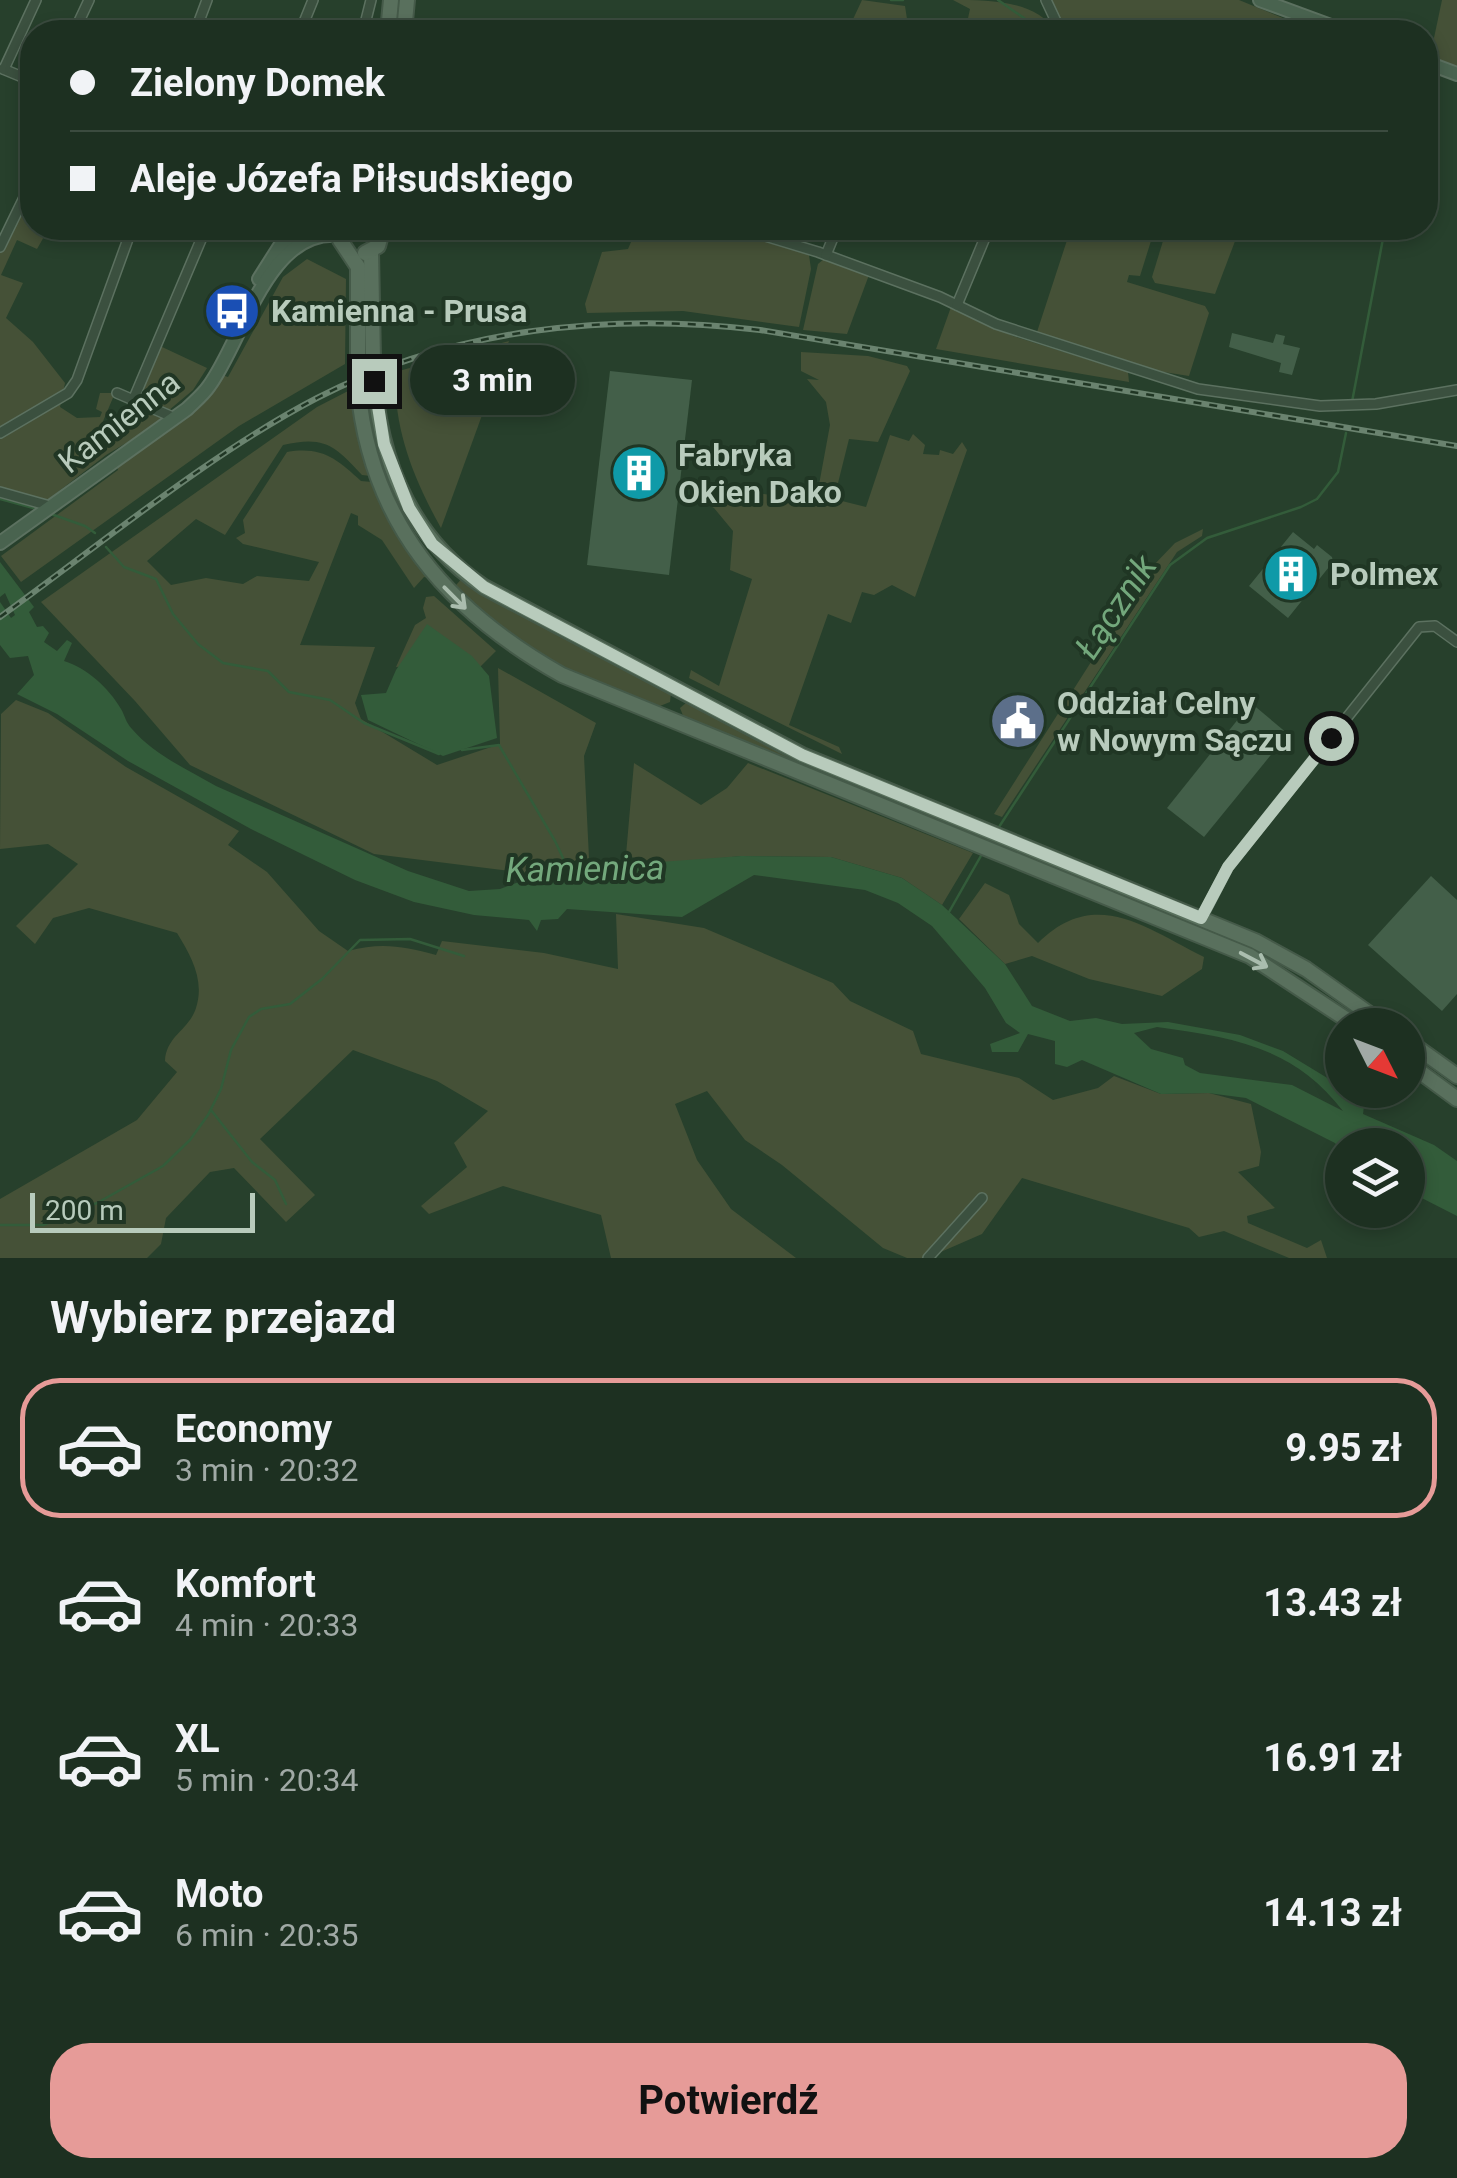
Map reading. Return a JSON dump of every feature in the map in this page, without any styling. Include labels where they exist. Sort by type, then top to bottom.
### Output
[{"type":"main road","points":[[342,240],[358,275],[358,366]]},
{"type":"main road","points":[[348,250],[371,251],[381,240]]},
{"type":"main road","points":[[371,251],[373,360]]},
{"type":"main road","points":[[374,381],[384,444],[400,490],[423,531],[445,558],[484,587],[802,755],[1011,840],[1198,926],[1306,968],[1358,1008]]},
{"type":"main road","points":[[358,387],[364,435],[377,477],[402,530],[449,592],[493,632],[549,668],[972,842],[1158,909]]},
{"type":"main road","points":[[670,718],[681,692]]},
{"type":"main road","points":[[1198,926],[1328,1008]]},
{"type":"main road","points":[[1425,1052],[1454,1072]]},
{"type":"main road","points":[[1425,1075],[1457,1095]]},
{"type":"street","points":[[1260,0],[1314,20]]},
{"type":"street","points":[[2,68],[20,32]]},
{"type":"street","points":[[0,247],[20,206]]},
{"type":"street","points":[[0,433],[68,393],[78,380],[128,240]]},
{"type":"street","points":[[134,398],[201,240]]},
{"type":"street","name":"Kamienna","points":[[5,540],[175,418],[209,386],[272,273],[300,240]]},
{"type":"street","points":[[778,240],[957,304],[996,324],[1198,388],[1320,406],[1457,390]]},
{"type":"street","points":[[826,255],[832,240]]},
{"type":"street","points":[[957,304],[984,240]]},
{"type":"street","points":[[117,392],[175,418]]},
{"type":"street","points":[[0,492],[54,506]]},
{"type":"street","points":[[1198,926],[1228,867],[1419,627],[1435,626],[1457,642]]},
{"type":"street","points":[[928,1258],[982,1198]]},
{"type":"shaded area","points":[[862,0],[905,6],[907,20],[853,20]]},
{"type":"shaded area","points":[[953,0],[1010,4],[1046,20],[968,20],[970,9]]},
{"type":"shaded area","points":[[1051,0],[1239,0],[1288,20],[1061,20]]},
{"type":"shaded area","points":[[1442,0],[1457,0],[1457,67],[1438,60]]},
{"type":"shaded area","points":[[20,208],[20,240],[42,240],[37,249],[17,240],[1,275],[23,283],[6,318],[33,342],[65,383],[60,407],[77,418],[100,417],[102,412],[96,409],[100,393],[115,393],[101,426],[122,437],[139,402],[168,418],[106,455],[46,501],[0,487],[0,248]]},
{"type":"shaded area","points":[[632,240],[766,240],[800,249],[809,255],[811,269],[799,327],[683,311],[587,313],[585,304],[602,252],[628,249]]},
{"type":"shaded area","points":[[1067,240],[1151,240],[1140,276],[1129,275],[1127,282],[1205,306],[1209,313],[1189,376],[1151,370],[1037,332]]},
{"type":"shaded area","points":[[1163,240],[1235,240],[1215,294],[1155,283],[1152,277]]},
{"type":"shaded area","points":[[825,258],[869,275],[847,334],[803,330],[818,264]]},
{"type":"shaded area","points":[[307,259],[346,279],[345,364],[239,426],[21,582],[1,556],[118,470],[117,466],[222,375],[228,377],[283,277]]},
{"type":"shaded area","points":[[951,307],[1013,336],[1128,372],[1129,382],[936,349]]},
{"type":"shaded area","points":[[509,341],[441,528],[407,453],[398,414],[395,372]]},
{"type":"shaded area","points":[[160,346],[207,368],[193,390],[168,411],[137,395]]},
{"type":"shaded area","points":[[801,352],[868,356],[907,366],[910,371],[878,442],[849,439],[834,499],[866,507],[890,435],[909,441],[913,434],[925,445],[923,454],[939,455],[940,450],[953,454],[962,442],[967,450],[915,597],[892,585],[874,595],[862,592],[851,623],[828,614],[789,725],[839,747],[842,754],[689,678],[691,670],[719,686],[752,579],[730,570],[733,531],[714,508],[695,498],[696,485],[816,501],[830,425],[826,402],[807,379],[819,380],[801,371]]},
{"type":"shaded area","points":[[350,390],[361,449],[371,476],[362,475],[328,445],[309,441],[283,445],[225,535],[196,519],[147,561],[171,585],[206,578],[243,584],[257,576],[309,581],[319,562],[243,544],[236,538],[245,533],[243,520],[287,452],[319,453],[361,481],[372,482],[429,578],[424,577],[414,588],[382,540],[358,525],[358,516],[351,513],[300,645],[375,647],[355,703],[361,719],[437,765],[500,744],[498,668],[596,723],[584,756],[589,858],[526,873],[374,854],[190,765],[41,602],[317,407]]},
{"type":"shaded area","points":[[1203,529],[1202,536],[1177,552],[1002,817],[994,814],[1151,568],[1175,543]]},
{"type":"shaded area","points":[[462,578],[671,693],[670,702],[660,706],[578,677],[537,656],[452,590]]},
{"type":"shaded area","points":[[434,596],[496,651],[476,671],[440,664],[396,667],[415,625],[426,618],[426,597]]},
{"type":"shaded area","points":[[16,700],[48,713],[126,767],[239,831],[228,845],[267,872],[319,931],[348,951],[392,946],[436,955],[442,941],[544,953],[618,969],[616,914],[704,928],[833,983],[850,1001],[913,1031],[921,1054],[1019,1078],[1053,1100],[1098,1088],[1114,1076],[1161,1094],[1209,1093],[1251,1104],[1261,1152],[1259,1166],[1238,1172],[1275,1208],[1247,1216],[1248,1223],[1307,1248],[1321,1240],[1327,1258],[1289,1258],[1224,1231],[1199,1237],[1189,1228],[1022,1178],[982,1234],[927,1258],[907,1258],[883,1248],[782,1165],[745,1140],[707,1091],[675,1104],[697,1160],[731,1209],[796,1258],[611,1258],[601,1215],[503,1186],[429,1214],[421,1206],[467,1167],[454,1143],[488,1111],[437,1081],[353,1050],[260,1139],[315,1195],[286,1222],[234,1168],[210,1172],[166,1218],[161,1244],[147,1258],[0,1258],[0,1199],[137,1120],[177,1072],[165,1061],[166,1052],[193,1016],[199,988],[192,959],[177,933],[89,908],[53,918],[35,944],[16,926],[78,864],[48,844],[0,849],[1,714]]},
{"type":"shaded area","points":[[687,702],[902,801],[897,805],[684,718],[680,708]]},
{"type":"shaded area","points":[[634,763],[701,805],[727,788],[748,763],[973,853],[942,905],[902,878],[831,857],[741,856],[654,865],[626,855]]},
{"type":"shaded area","points":[[985,883],[1009,895],[1019,924],[1038,943],[1059,926],[1080,917],[1121,918],[1204,957],[1202,969],[1162,996],[1089,979],[1032,956],[1005,964],[959,919]]},
{"type":"water","name":"Kamienica","points":[[0,562],[34,607],[29,612],[37,627],[43,626],[49,633],[44,642],[57,651],[67,640],[72,643],[64,661],[81,668],[104,686],[132,729],[171,761],[216,786],[408,871],[469,891],[500,889],[535,876],[538,871],[741,856],[831,857],[902,878],[942,905],[1005,964],[1032,1006],[1070,1021],[1096,1018],[1122,1024],[1168,1022],[1240,1035],[1283,1051],[1325,1077],[1325,1090],[1282,1059],[1236,1041],[1157,1027],[1134,1033],[1151,1049],[1183,1058],[1185,1065],[1200,1073],[1292,1085],[1325,1102],[1325,1108],[1364,1108],[1363,1114],[1395,1128],[1325,1128],[1325,1138],[1246,1098],[1208,1093],[1161,1094],[1082,1060],[1067,1067],[1055,1064],[1055,1041],[1028,1034],[1018,1052],[992,1052],[990,1044],[1020,1033],[1006,1023],[985,988],[932,926],[898,903],[865,890],[754,875],[682,917],[567,909],[558,919],[541,920],[537,931],[529,920],[474,915],[414,902],[355,880],[251,829],[17,694],[34,675],[28,656],[10,658],[0,645],[0,602],[11,618],[15,615],[5,593],[0,597]]},
{"type":"water","points":[[427,624],[472,656],[489,676],[497,738],[443,756],[368,720],[361,695],[386,693],[396,670]]},
{"type":"water","points":[[1425,1141],[1457,1161],[1457,1216],[1425,1200]]},
{"type":"building","points":[[1232,333],[1273,343],[1276,334],[1285,336],[1283,344],[1300,348],[1292,375],[1279,372],[1281,363],[1229,347]]},
{"type":"building","name":"Fabryka Okien Dako","points":[[610,371],[692,380],[669,575],[587,565]]},
{"type":"building","name":"Polmex","points":[[1293,532],[1314,549],[1317,545],[1333,562],[1288,618],[1249,586]]},
{"type":"building","points":[[1251,703],[1288,734],[1204,837],[1167,808]]},
{"type":"building","points":[[1431,876],[1457,900],[1457,994],[1442,1011],[1368,945]]},
{"type":"waterway","points":[[891,0],[903,0]]},
{"type":"waterway","points":[[998,0],[1027,20]]},
{"type":"waterway","name":"Łącznik","points":[[1352,402],[1383,240]]},
{"type":"waterway","name":"Łącznik","points":[[997,830],[1170,565],[1207,538],[1317,499],[1338,472],[1346,433]]},
{"type":"waterway","points":[[0,499],[37,509]]},
{"type":"waterway","points":[[51,514],[95,533]]},
{"type":"waterway","points":[[106,547],[124,567],[156,579],[173,614],[198,644],[223,663],[268,671],[289,692],[330,700],[364,723],[439,754]]},
{"type":"waterway","name":"Kamienica","points":[[462,750],[499,745],[555,841],[563,858],[562,872]]},
{"type":"waterway","name":"Łącznik","points":[[949,912],[982,854]]},
{"type":"waterway","points":[[0,1225],[43,1225],[97,1203],[163,1166],[190,1140],[208,1115],[221,1089],[231,1050],[249,1017],[261,1009],[290,1004],[322,979],[360,940],[410,939],[464,956]]},
{"type":"waterway","points":[[211,1110],[252,1162],[275,1180],[286,1204]]},
{"type":"railway","points":[[0,617],[196,473],[317,398],[422,355],[533,331],[647,323],[760,330],[1457,446]]},
{"type":"place","name":"Kamienna - Prusa","points":[[232,311]]},
{"type":"place","name":"Fabryka Okien Dako","points":[[639,473]]},
{"type":"place","name":"Polmex","points":[[1291,574]]},
{"type":"place","name":"Oddział Celny w Nowym Sączu","points":[[1018,721]]},
{"type":"route","points":[[374,381],[384,444],[409,508],[445,558],[484,587],[802,755],[1201,918],[1228,867],[1331,738]]}]
